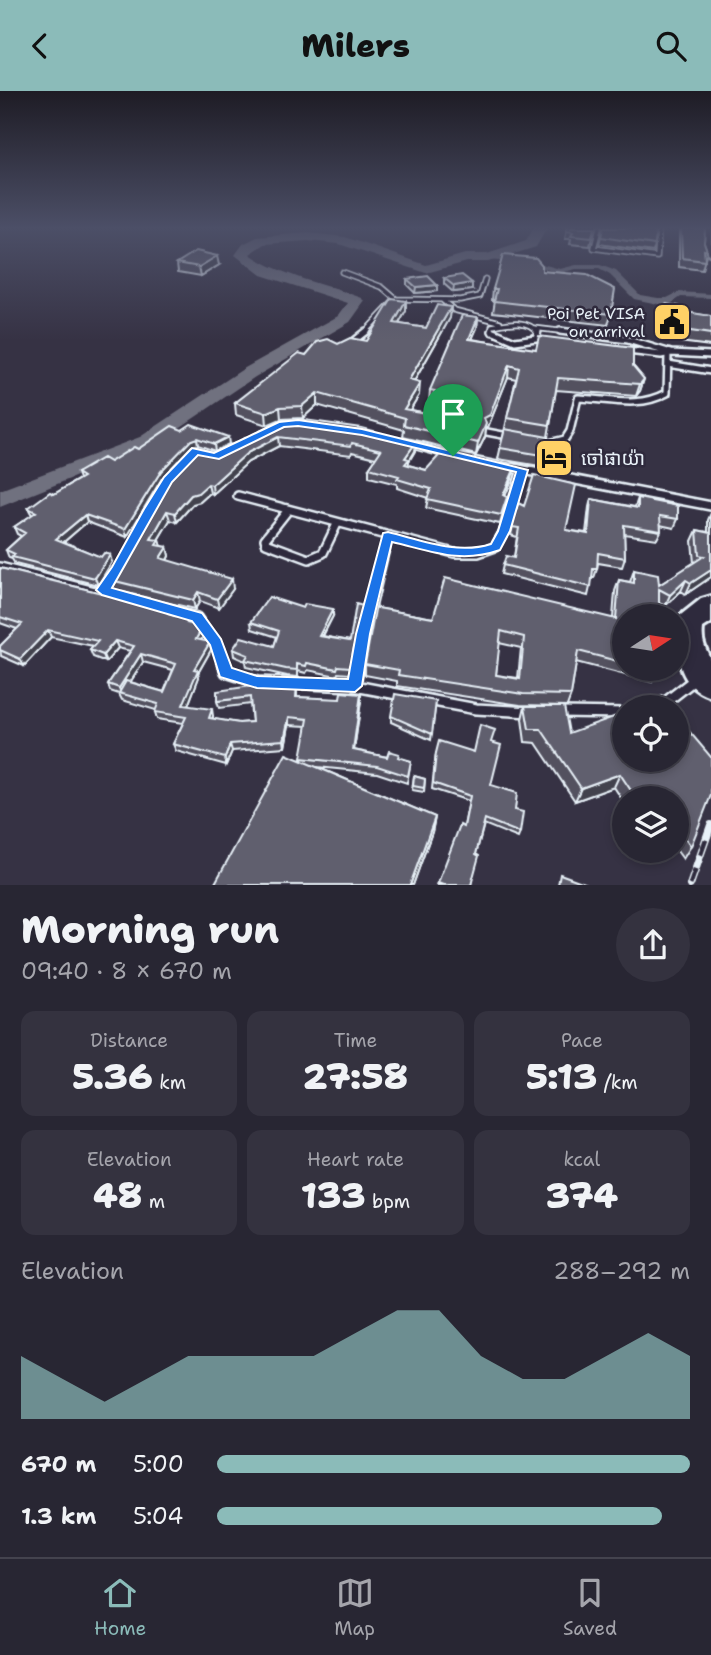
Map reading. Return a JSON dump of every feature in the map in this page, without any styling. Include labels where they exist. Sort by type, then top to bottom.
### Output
[{"type":"highway","points":[[708,610],[690,622],[686,643],[691,658],[708,680]]},
{"type":"lane","points":[[342,272],[382,287],[396,299]]},
{"type":"lane","points":[[346,346],[360,338],[385,307],[396,299],[442,300],[480,296],[485,279]]},
{"type":"lane","points":[[442,300],[451,310],[487,317],[501,323]]},
{"type":"lane","points":[[537,441],[549,443],[565,439],[570,431],[578,398],[626,405],[658,400],[667,393],[669,354],[664,348],[534,328],[521,323],[492,326],[495,336],[515,341],[536,337],[549,339]]},
{"type":"lane","points":[[534,328],[538,331],[536,337]]},
{"type":"lane","points":[[620,350],[711,355]]},
{"type":"lane","points":[[668,364],[711,371]]},
{"type":"lane","points":[[487,432],[512,436]]},
{"type":"lane","points":[[401,442],[522,470],[711,506]]},
{"type":"lane","points":[[139,530],[168,480],[187,460]]},
{"type":"lane","points":[[238,496],[454,553],[478,553],[495,547],[504,531],[522,470]]},
{"type":"lane","points":[[288,510],[265,539],[266,544],[309,559],[323,553],[337,524]]},
{"type":"lane","points":[[355,686],[363,634],[388,536]]},
{"type":"lane","points":[[0,566],[102,590],[197,617],[216,643],[226,672],[257,682],[355,686],[476,709],[536,712]]},
{"type":"lane","points":[[102,590],[117,570]]},
{"type":"lane","points":[[679,695],[708,680]]},
{"type":"lane","points":[[548,712],[612,713]]},
{"type":"building","points":[[500,265],[542,265],[542,271],[587,275],[615,289],[611,314],[494,301],[497,289],[493,289]]},
{"type":"building","points":[[462,275],[472,283],[454,286],[444,278]]},
{"type":"building","points":[[428,276],[437,285],[416,287],[407,279]]},
{"type":"building","points":[[392,299],[406,301],[394,323],[426,328],[437,305],[451,307],[409,380],[420,383],[404,409],[426,413],[435,391],[430,390],[462,315],[478,317],[469,339],[536,349],[539,336],[633,348],[633,366],[644,379],[640,384],[558,378],[550,425],[507,418],[519,368],[509,365],[490,415],[484,418],[486,424],[478,443],[404,425],[405,418],[317,393],[302,406],[280,407],[266,413],[235,403],[299,353],[306,355],[317,342],[328,339],[338,344],[350,338],[366,341]]},
{"type":"building","points":[[666,304],[679,306],[679,311],[711,316],[711,334],[684,330],[683,321],[666,319]]},
{"type":"building","points":[[297,419],[361,428],[416,442],[405,458],[409,459],[405,464],[426,470],[444,450],[475,456],[474,461],[514,470],[503,495],[507,497],[501,515],[427,499],[431,489],[369,468],[381,450],[352,443],[351,446],[278,437],[247,453],[212,485],[208,484],[198,493],[191,495],[175,513],[167,511],[151,539],[159,540],[156,545],[167,547],[160,558],[232,579],[217,599],[198,592],[193,600],[107,579],[160,491],[196,447],[215,453],[283,420]]},
{"type":"building","points":[[191,424],[228,437],[214,444],[197,438],[191,440],[161,471],[125,529],[85,515],[56,539],[101,557],[104,553],[110,555],[95,578],[12,557],[15,554],[6,550],[25,533],[14,527],[36,512],[28,508],[50,492],[54,494],[83,477],[77,473],[103,458],[110,462],[134,447],[138,449],[172,426],[182,430]]},
{"type":"building","points":[[505,429],[548,437],[542,455],[500,448]]},
{"type":"building","points":[[534,475],[576,485],[566,530],[588,534],[591,499],[638,508],[638,498],[678,506],[678,519],[660,516],[661,531],[624,525],[625,558],[598,553],[597,569],[593,569],[591,587],[503,565],[506,556],[514,558],[519,528],[512,527],[518,503],[524,506]]},
{"type":"building","points":[[697,530],[711,533],[711,570],[691,583],[686,580],[670,595],[659,589],[659,604],[617,604],[619,580],[634,583],[634,570],[658,575],[659,585],[704,556],[699,555]]},
{"type":"building","points":[[0,568],[171,610],[168,614],[199,626],[201,630],[196,639],[210,642],[194,669],[198,670],[183,705],[212,709],[209,718],[239,723],[252,722],[250,697],[217,701],[217,691],[252,686],[251,683],[257,682],[297,683],[296,697],[340,699],[341,692],[361,694],[353,750],[387,757],[389,751],[399,754],[398,757],[411,761],[408,776],[377,766],[301,758],[308,719],[289,717],[284,740],[230,744],[225,758],[173,744],[186,717],[155,712],[158,704],[119,693],[126,681],[164,692],[176,664],[141,654],[119,688],[108,684],[134,646],[115,641],[103,655],[90,650],[98,641],[48,630],[20,659],[0,650],[0,646],[22,624],[0,617]]},
{"type":"building","points":[[445,578],[612,618],[612,660],[578,651],[571,695],[523,694],[398,675],[399,670],[365,664],[376,604],[377,608],[433,618]],"holes":[[[501,631],[524,637],[520,679],[496,675]]]},
{"type":"building","points":[[269,597],[303,608],[305,604],[333,609],[319,636],[350,641],[356,604],[363,606],[350,667],[338,666],[337,669],[307,663],[306,666],[297,664],[297,670],[245,660],[248,655],[233,649],[241,637],[274,646],[279,631],[251,622]]},
{"type":"building","points":[[395,694],[436,701],[432,734],[391,716]]},
{"type":"building","points":[[525,706],[564,706],[569,733],[612,718],[612,772],[689,772],[689,731],[711,757],[711,795],[691,846],[689,786],[628,786],[620,774],[581,788],[541,729],[529,729]]},
{"type":"building","points":[[480,725],[495,730],[491,742],[501,745],[491,785],[517,793],[515,810],[523,812],[520,833],[485,819],[471,885],[443,885],[438,883],[460,825],[464,827],[470,796],[433,783],[436,753],[439,741],[474,752]]},
{"type":"building","points":[[286,754],[435,817],[410,885],[214,885]]},
{"type":"building","points":[[414,776],[425,779],[424,788],[413,786]]},
{"type":"building","points":[[560,874],[590,885],[558,885]]},
{"type":"waterway","points":[[0,499],[147,441],[249,373],[344,319],[357,301],[266,272],[256,265]]},
{"type":"waterway","points":[[410,265],[426,269],[446,265]]},
{"type":"waterway","points":[[539,265],[560,271],[576,267],[600,267],[613,273],[637,297],[658,301],[669,301],[679,294],[711,296]]},
{"type":"railway","points":[[690,885],[711,825]]},
{"type":"place","name":"Poi Pet VISA on arrival","points":[[672,322]]},
{"type":"place","name":"ចៅផាយ៉ា","points":[[554,458]]},
{"type":"route","points":[[298,423],[362,432],[453,456],[522,470],[504,531],[495,547],[478,553],[454,553],[388,536],[363,634],[355,686],[257,682],[226,672],[216,643],[197,617],[102,590],[117,570],[149,509],[168,480],[196,450],[215,457],[282,424],[298,423]]}]
